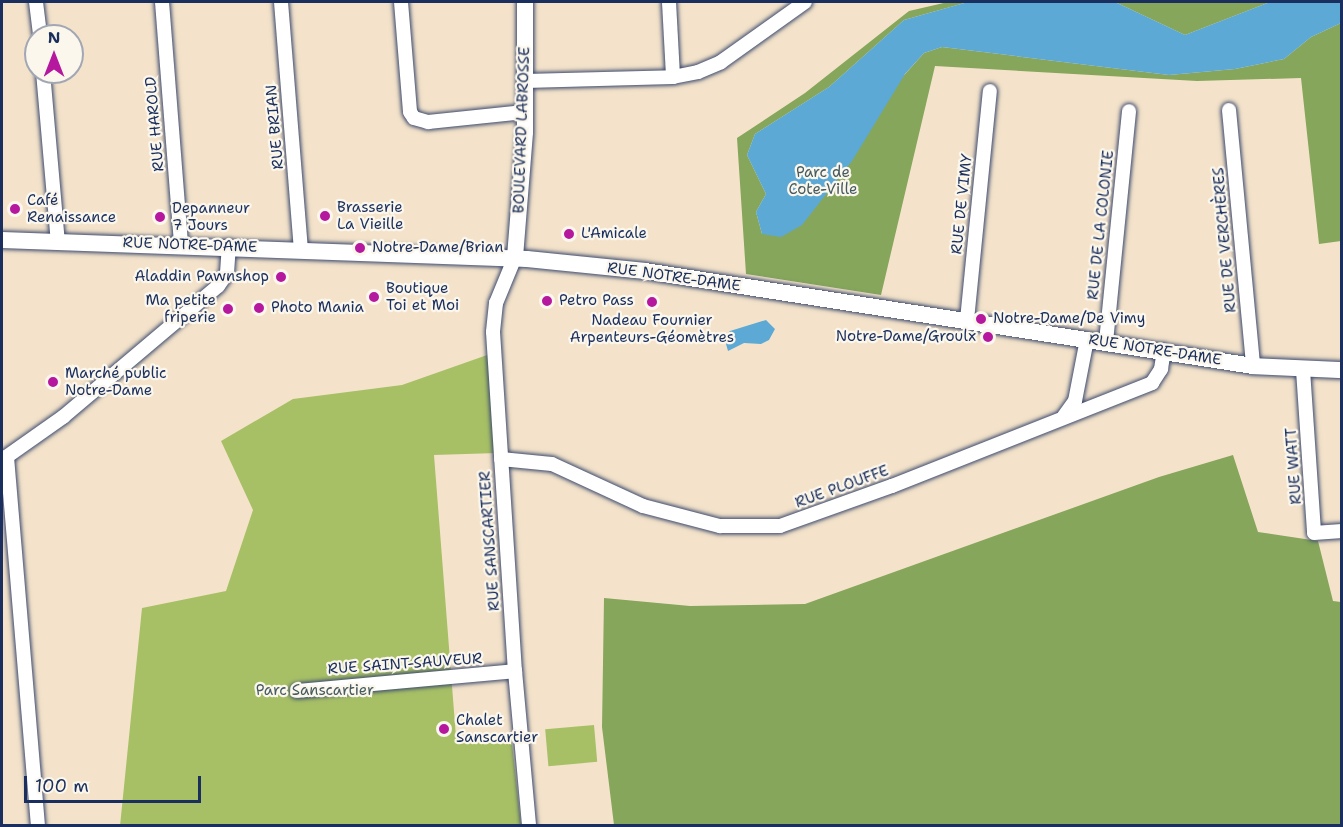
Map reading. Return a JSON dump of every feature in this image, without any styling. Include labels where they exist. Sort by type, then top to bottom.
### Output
[{"type":"street","points":[[36,2],[38,24]]},
{"type":"street","name":"RUE HAROLD","points":[[162,2],[181,245]]},
{"type":"street","name":"RUE BRIAN","points":[[281,2],[301,249]]},
{"type":"street","points":[[401,2],[410,112],[414,118],[428,122],[524,112]]},
{"type":"street","name":"BOULEVARD LABROSSE","points":[[514,257],[520,207],[525,81],[525,2]]},
{"type":"street","points":[[669,2],[673,77]]},
{"type":"street","points":[[525,81],[673,77],[698,72],[721,62],[805,2]]},
{"type":"street","points":[[44,84],[58,242]]},
{"type":"street","name":"RUE DE VIMY","points":[[967,320],[990,91]]},
{"type":"street","name":"RUE DE VERCHÈRES","points":[[1229,110],[1253,366]]},
{"type":"street","name":"RUE DE LA COLONIE","points":[[1106,342],[1129,111]]},
{"type":"street","name":"RUE NOTRE-DAME","points":[[2,240],[514,257],[645,271],[1164,350],[1253,366],[1341,370]]},
{"type":"street","points":[[38,825],[4,459],[63,417],[218,286],[227,273],[229,246]]},
{"type":"street","name":"RUE SANSCARTIER","points":[[514,257],[496,303],[493,332],[515,671],[529,825]]},
{"type":"street","points":[[1063,417],[1075,401],[1087,339]]},
{"type":"street","name":"RUE PLOUFFE","points":[[501,459],[552,464],[643,506],[720,526],[780,526],[892,486],[1152,383],[1161,369],[1164,350]]},
{"type":"street","name":"RUE WATT","points":[[1303,370],[1314,532],[1341,531]]},
{"type":"street","name":"RUE SAINT-SAUVEUR","points":[[297,691],[515,671]]},
{"type":"green space","name":"Parc de Cote-Ville","points":[[948,2],[968,2],[904,20],[829,87],[755,134],[747,155],[766,194],[756,212],[762,234],[924,53],[942,47],[1169,75],[1235,69],[1284,59],[1311,37],[1341,23],[1341,241],[1319,244],[1301,78],[1197,81],[935,66],[881,295],[746,274],[737,138],[805,93],[909,11]]},
{"type":"green space","points":[[1115,2],[1270,2],[1185,35]]},
{"type":"green space","name":"Parc Sanscartier","points":[[490,354],[498,453],[434,455],[456,737],[511,734],[521,825],[120,826],[142,608],[226,591],[253,510],[221,441],[293,399],[402,385]]},
{"type":"green space","points":[[1233,455],[1258,532],[1318,541],[1333,601],[1341,602],[1341,825],[614,825],[602,727],[604,598],[690,606],[805,604],[1159,477]]},
{"type":"green space","points":[[594,725],[597,762],[548,766],[545,729]]},
{"type":"water","points":[[968,2],[1115,2],[1185,35],[1270,2],[1341,2],[1341,23],[1311,37],[1284,59],[1235,69],[1169,75],[942,47],[924,53],[905,74],[852,161],[802,225],[781,237],[762,234],[756,212],[766,194],[747,155],[755,134],[829,87],[904,20]]},
{"type":"water","points":[[766,320],[775,329],[769,340],[761,344],[744,343],[728,351],[724,337],[730,331]]},
{"type":"place","name":"Café Renaissance","points":[[15,209]]},
{"type":"place","name":"Brasserie La Vieille","points":[[325,216]]},
{"type":"place","name":"Depanneur 7 Jours","points":[[160,217]]},
{"type":"place","name":"L'Amicale","points":[[569,234]]},
{"type":"place","name":"Notre-Dame/Brian","points":[[360,248]]},
{"type":"place","name":"Aladdin Pawnshop","points":[[281,277]]},
{"type":"place","name":"Boutique Toi et Moi","points":[[374,297]]},
{"type":"place","name":"Petro Pass","points":[[547,301]]},
{"type":"place","name":"Nadeau Fournier Arpenteurs-Géomètres","points":[[652,302]]},
{"type":"place","name":"Photo Mania","points":[[259,308]]},
{"type":"place","name":"Ma petite friperie","points":[[228,309]]},
{"type":"place","name":"Notre-Dame/De Vimy","points":[[981,319]]},
{"type":"place","name":"Notre-Dame/Groulx","points":[[988,337]]},
{"type":"place","name":"Marché public Notre-Dame","points":[[53,382]]},
{"type":"place","name":"Chalet Sanscartier","points":[[444,729]]}]
